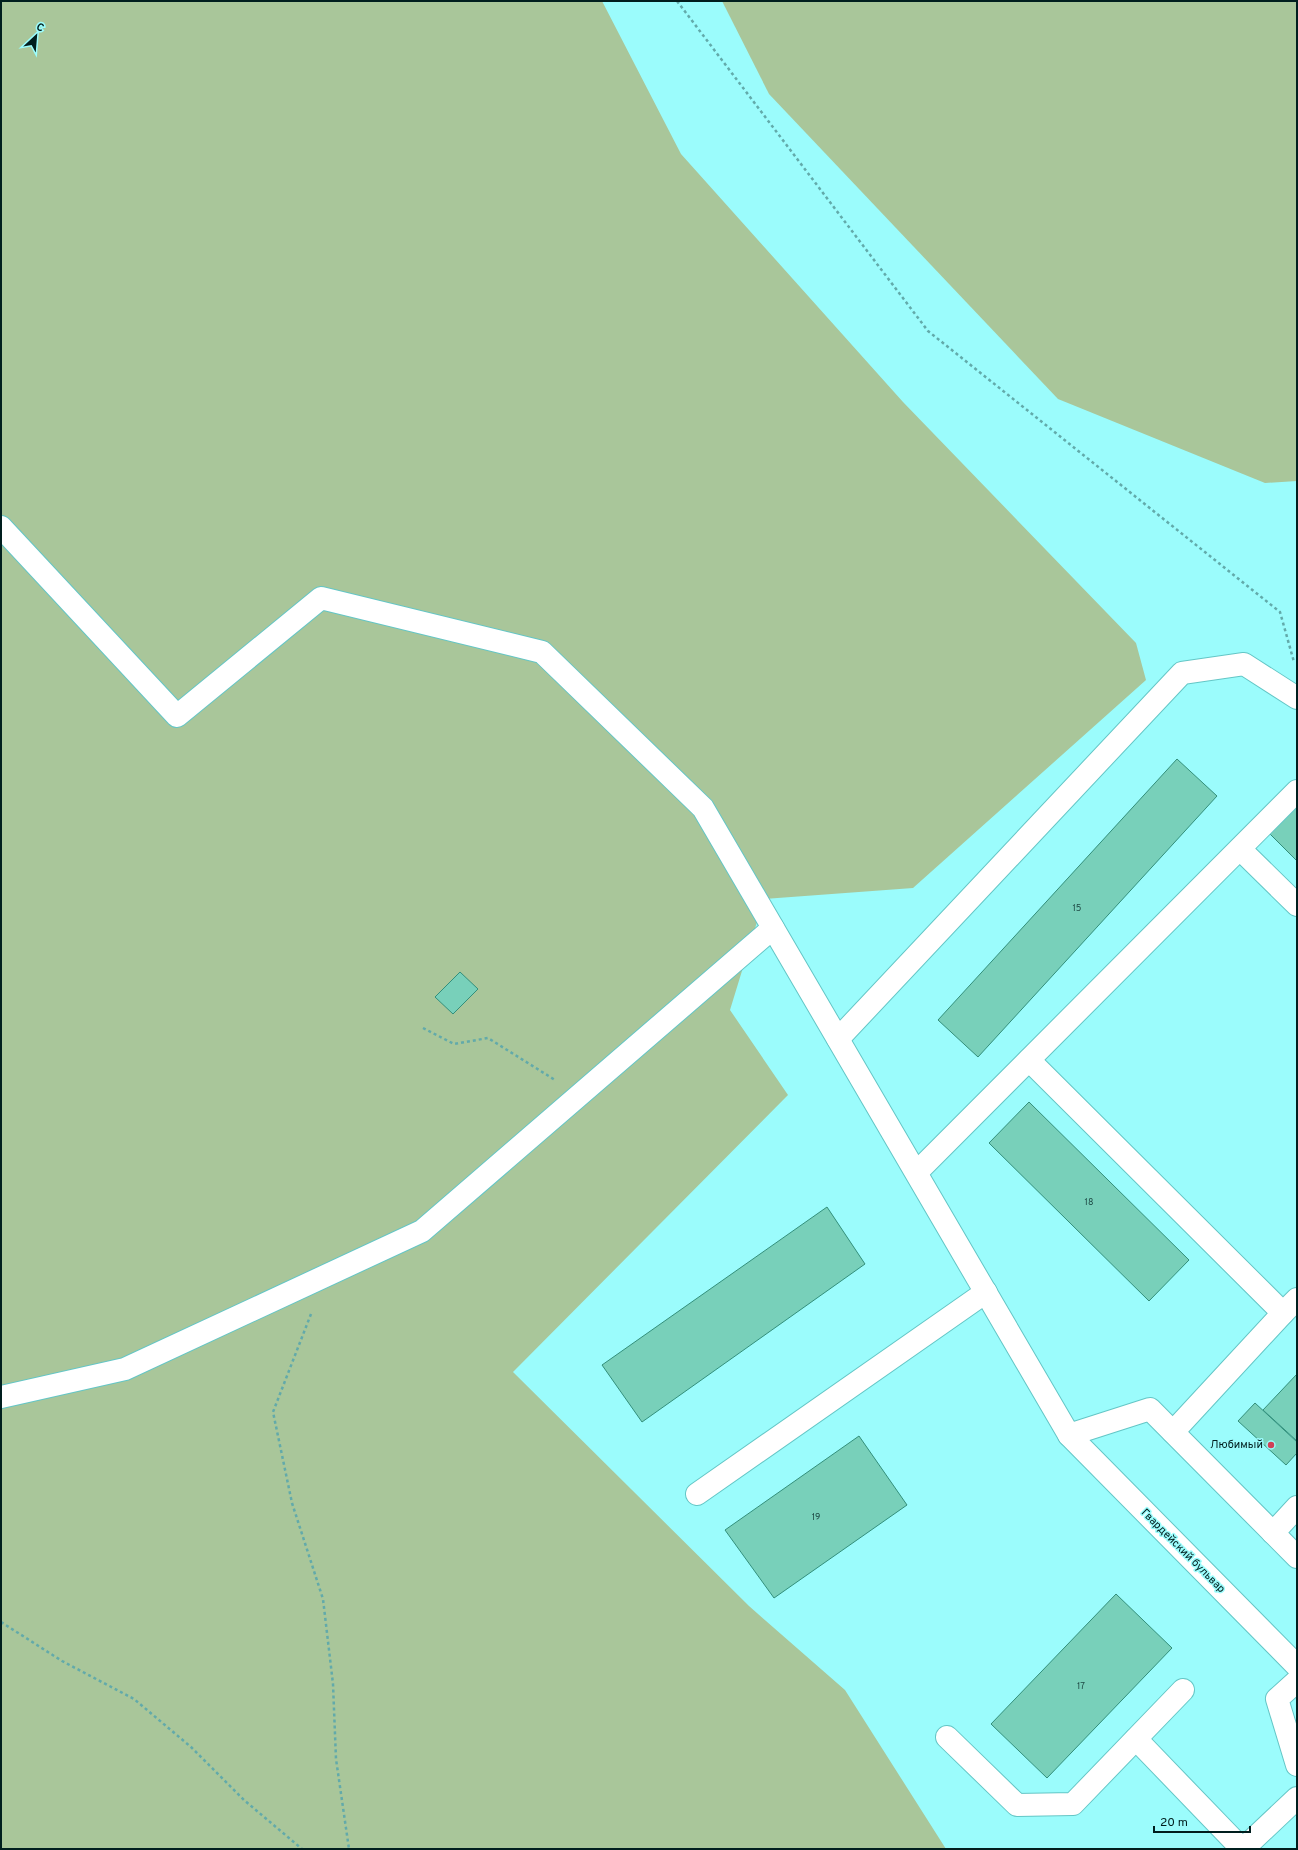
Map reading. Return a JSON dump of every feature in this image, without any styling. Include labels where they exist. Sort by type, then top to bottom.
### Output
[{"type":"street","name":"Гвардейский бульвар","points":[[1,528],[177,716],[322,598],[542,652],[703,808],[917,1172],[1069,1435],[1297,1666]]},
{"type":"street","points":[[838,1039],[1182,673],[1244,664],[1297,698]]},
{"type":"street","points":[[917,1172],[1297,791]]},
{"type":"street","points":[[1240,849],[1297,905]]},
{"type":"street","points":[[1,1397],[125,1369],[422,1231],[773,928]]},
{"type":"street","points":[[1029,1060],[1290,1306],[1173,1432]]},
{"type":"street","points":[[697,1494],[986,1292]]},
{"type":"street","points":[[1069,1435],[1150,1409],[1297,1557]]},
{"type":"street","points":[[1273,1533],[1297,1507]]},
{"type":"street","points":[[1297,1681],[1277,1698],[1297,1765]]},
{"type":"street","points":[[947,1737],[1017,1805],[1073,1804],[1183,1690]]},
{"type":"street","points":[[1136,1739],[1243,1849],[1297,1798]]},
{"type":"path","points":[[677,1],[928,330],[1280,612],[1295,666]]},
{"type":"path","points":[[423,1028],[454,1044],[488,1038],[579,1095]]},
{"type":"path","points":[[328,1275],[273,1412],[292,1503],[323,1599],[333,1684],[336,1759],[349,1849]]},
{"type":"path","points":[[1,1622],[62,1662],[134,1699],[191,1747],[244,1800],[302,1849]]},
{"type":"green space","points":[[1,1],[602,1],[681,154],[903,402],[1136,643],[1146,680],[913,888],[764,899],[730,1010],[788,1095],[513,1372],[749,1606],[845,1690],[946,1849],[1,1849]]},
{"type":"green space","points":[[722,1],[1297,1],[1297,481],[1265,483],[1058,399],[769,94]]},
{"type":"building","points":[[1177,759],[1217,796],[978,1057],[938,1020]]},
{"type":"building","points":[[1297,804],[1297,861],[1269,833]]},
{"type":"building","points":[[460,972],[478,989],[453,1014],[435,997]]},
{"type":"building","points":[[1029,1102],[1189,1260],[1149,1301],[989,1143]]},
{"type":"building","points":[[827,1207],[865,1264],[642,1422],[602,1365]]},
{"type":"building","points":[[1297,1374],[1297,1441],[1263,1410]]},
{"type":"building","points":[[1255,1403],[1297,1442],[1297,1453],[1286,1465],[1238,1421]]},
{"type":"building","points":[[859,1436],[907,1505],[774,1598],[725,1530]]},
{"type":"building","points":[[1116,1594],[1172,1648],[1047,1778],[991,1724]]},
{"type":"place","name":"Любимый","points":[[1271,1445]]}]
